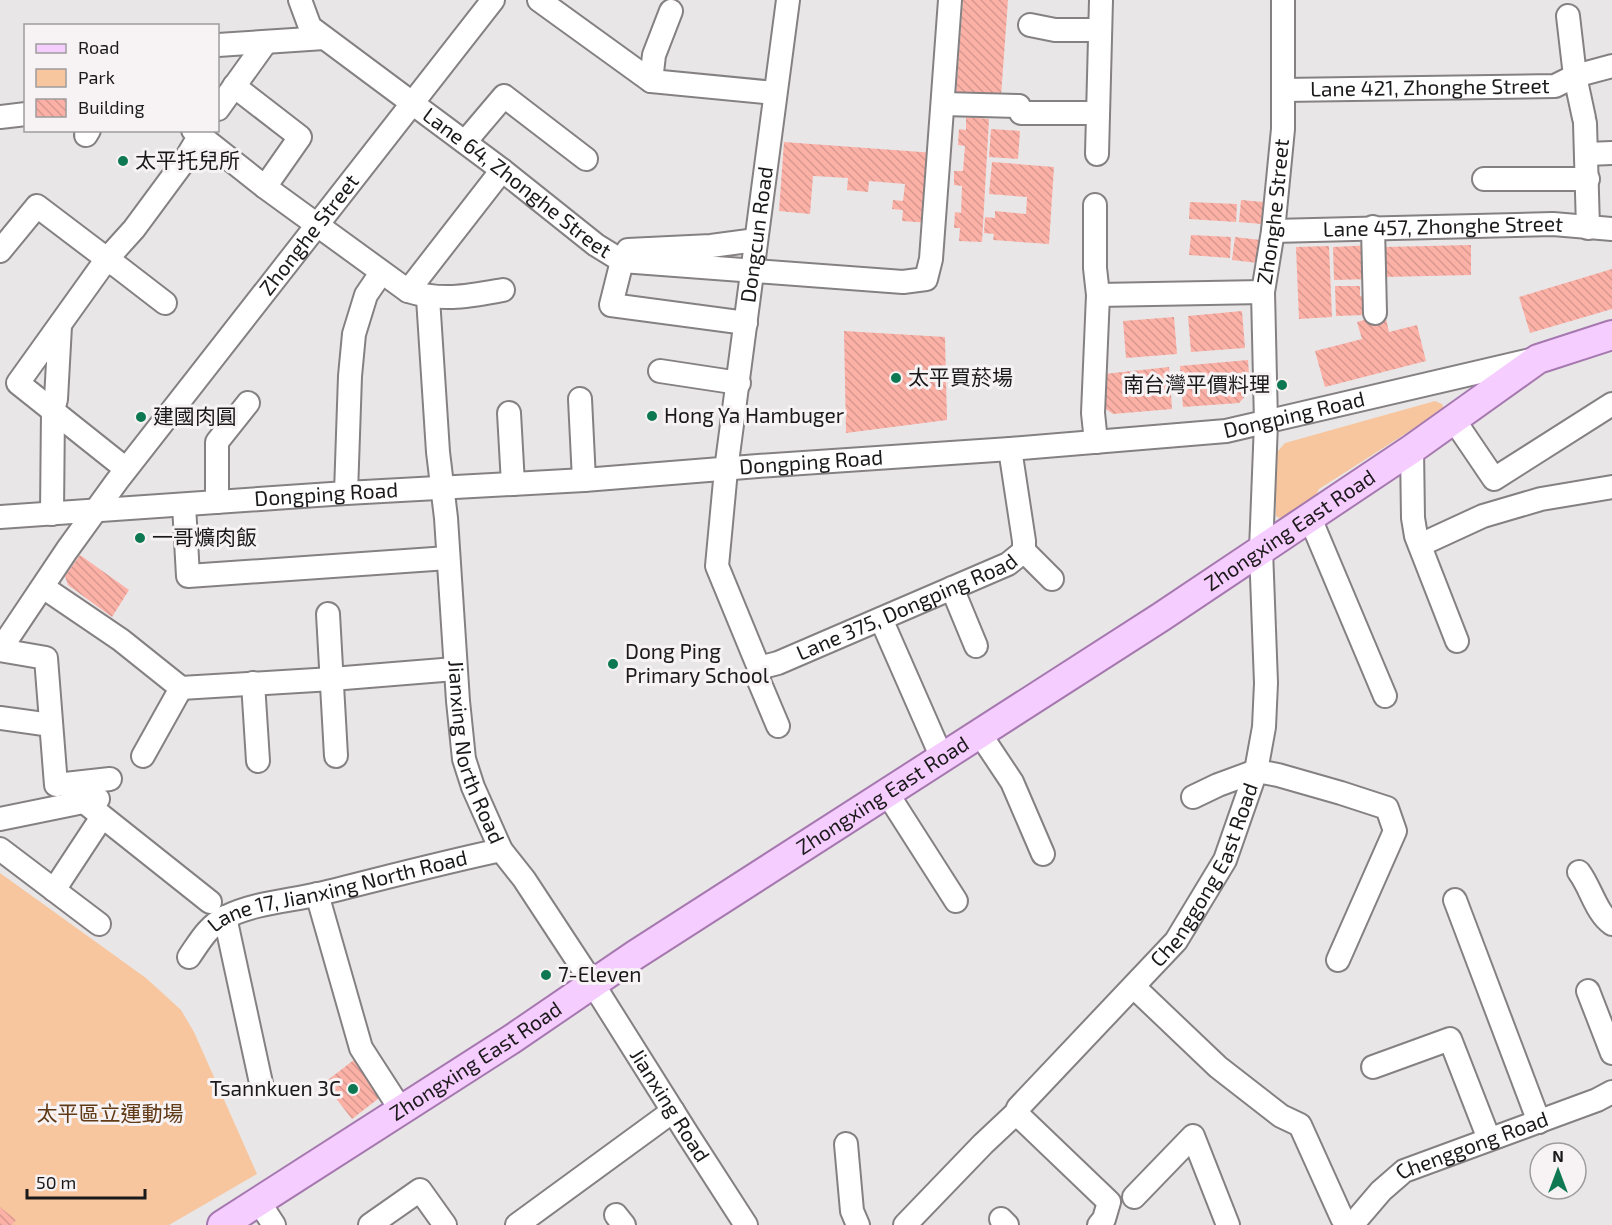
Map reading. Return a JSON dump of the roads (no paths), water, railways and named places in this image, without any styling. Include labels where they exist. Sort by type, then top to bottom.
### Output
[{"type":"main road","name":"Dongping Road","points":[[1538,358],[1612,335]]},
{"type":"main road","name":"Zhongxing East Road","points":[[222,1225],[1310,518],[1454,420],[1538,358]]},
{"type":"street","name":"Zhonghe Street","points":[[0,650],[126,469],[493,0]]},
{"type":"street","points":[[539,0],[651,81],[775,93]]},
{"type":"street","name":"Dongcun Road","points":[[726,470],[788,0]]},
{"type":"street","points":[[950,0],[943,104],[1098,113]]},
{"type":"street","points":[[1097,154],[1101,0]]},
{"type":"street","name":"Zhonghe Street","points":[[1266,423],[1263,292],[1283,129],[1283,0]]},
{"type":"street","name":"Lane 64, Zhonghe Street","points":[[301,1],[310,27],[502,170],[596,245],[622,261],[753,273],[903,282],[926,279],[931,259],[943,104]]},
{"type":"street","points":[[651,81],[654,55],[671,11]]},
{"type":"street","name":"Lane 421, Zhonghe Street","points":[[1568,16],[1575,76]]},
{"type":"street","points":[[1029,25],[1055,30],[1100,30]]},
{"type":"street","points":[[219,45],[324,38]]},
{"type":"street","points":[[219,108],[266,42]]},
{"type":"street","name":"Lane 421, Zhonghe Street","points":[[1283,90],[1555,86],[1575,76],[1612,66]]},
{"type":"street","points":[[1575,76],[1585,120],[1588,228]]},
{"type":"street","points":[[234,86],[300,137],[265,187]]},
{"type":"street","points":[[465,142],[504,96],[586,159]]},
{"type":"street","points":[[0,117],[24,114]]},
{"type":"street","points":[[126,469],[18,382],[106,260],[134,229],[185,160],[198,133],[265,187],[381,273],[418,294],[463,297],[503,290]]},
{"type":"street","points":[[1587,154],[1612,153]]},
{"type":"street","points":[[418,294],[502,170]]},
{"type":"street","points":[[1484,179],[1588,179]]},
{"type":"street","points":[[1095,205],[1095,268],[1098,295],[1093,412],[1096,442]]},
{"type":"street","points":[[0,251],[37,206],[165,303]]},
{"type":"street","name":"Lane 457, Zhonghe Street","points":[[1272,231],[1553,224],[1612,229]]},
{"type":"street","points":[[1373,228],[1375,313]]},
{"type":"street","name":"Lane 64, Zhonghe Street","points":[[622,261],[628,250],[711,246],[756,240]]},
{"type":"street","points":[[622,261],[611,305],[746,323]]},
{"type":"street","points":[[346,493],[350,376],[354,334],[366,295],[381,273]]},
{"type":"street","points":[[1098,295],[1263,292]]},
{"type":"street","name":"Jianxing North Road","points":[[418,294],[442,488],[464,759],[472,786],[501,850],[524,879],[593,984]]},
{"type":"street","points":[[52,514],[53,410],[56,399],[60,326]]},
{"type":"street","name":"Dongping Road","points":[[0,517],[346,493],[584,480],[1226,431],[1538,358]]},
{"type":"street","points":[[660,371],[739,383]]},
{"type":"street","points":[[580,399],[584,480]]},
{"type":"street","points":[[218,502],[217,442],[248,403]]},
{"type":"street","points":[[1454,420],[1494,479],[1612,404]]},
{"type":"street","points":[[509,413],[513,484]]},
{"type":"street","name":"Chenggong East Road","points":[[905,1225],[1016,1113],[1018,1108],[1176,941],[1225,860],[1256,771],[1264,727],[1266,683],[1261,550],[1266,423]]},
{"type":"street","name":"Lane 375, Dongping Road","points":[[759,668],[778,663],[1008,564],[1024,551],[1010,449]]},
{"type":"street","points":[[1412,449],[1413,518],[1420,545],[1457,641]]},
{"type":"street","points":[[726,470],[717,566],[759,668],[759,681],[778,726]]},
{"type":"street","points":[[1420,545],[1483,516],[1512,507],[1561,495],[1612,487]]},
{"type":"street","points":[[184,505],[188,576],[448,558]]},
{"type":"street","points":[[1310,518],[1385,696]]},
{"type":"street","points":[[1024,551],[1052,579]]},
{"type":"street","points":[[43,587],[121,640],[181,688],[455,669]]},
{"type":"street","points":[[952,588],[976,646]]},
{"type":"street","points":[[328,614],[336,756]]},
{"type":"street","points":[[881,619],[942,758]]},
{"type":"street","points":[[0,650],[46,658],[56,785],[99,799]]},
{"type":"street","points":[[253,683],[258,761]]},
{"type":"street","points":[[143,756],[181,688]]},
{"type":"street","points":[[0,718],[51,725]]},
{"type":"street","points":[[980,734],[1012,782],[1043,854]]},
{"type":"street","points":[[1193,797],[1256,771],[1299,781],[1387,808],[1395,831],[1338,960]]},
{"type":"street","points":[[887,793],[956,901]]},
{"type":"street","points":[[0,819],[99,799]]},
{"type":"street","points":[[54,890],[99,799]]},
{"type":"street","name":"Lane 17, Jianxing North Road","points":[[99,799],[218,910],[252,908],[501,850]]},
{"type":"street","points":[[0,849],[99,924]]},
{"type":"street","points":[[1579,872],[1603,915],[1612,924]]},
{"type":"street","points":[[317,894],[361,1048],[401,1110]]},
{"type":"street","points":[[1455,900],[1539,1122]]},
{"type":"street","points":[[218,910],[261,1083]]},
{"type":"street","name":"Lane 17, Jianxing North Road","points":[[189,957],[218,910]]},
{"type":"street","name":"Jianxing Road","points":[[593,984],[746,1225]]},
{"type":"street","points":[[1134,987],[1229,1075],[1281,1116],[1300,1125],[1342,1218],[1350,1225]]},
{"type":"street","points":[[1588,991],[1612,1053]]},
{"type":"street","points":[[1373,1067],[1450,1039],[1489,1139]]},
{"type":"street","name":"Chenggong Road","points":[[1350,1225],[1381,1191],[1404,1171],[1597,1100],[1612,1092]]},
{"type":"street","points":[[517,1225],[673,1111]]},
{"type":"street","points":[[1016,1113],[1108,1202],[1104,1220],[1099,1225]]},
{"type":"street","points":[[1134,1197],[1192,1136],[1228,1225]]},
{"type":"street","points":[[846,1144],[852,1210],[858,1225]]},
{"type":"street","points":[[370,1225],[420,1190],[445,1225]]},
{"type":"street","points":[[259,1202],[274,1225]]},
{"type":"place","name":"太平托兒所","points":[[123,161]]},
{"type":"place","name":"太平買菸場","points":[[896,378]]},
{"type":"place","name":"南台灣平價料理","points":[[1282,385]]},
{"type":"place","name":"Hong Ya Hambuger","points":[[652,416]]},
{"type":"place","name":"建國肉圓","points":[[141,417]]},
{"type":"place","name":"一哥爌肉飯","points":[[140,538]]},
{"type":"place","name":"Dong Ping Primary School","points":[[613,664]]},
{"type":"place","name":"7-Eleven","points":[[546,975]]},
{"type":"place","name":"Tsannkuen 3C","points":[[353,1089]]},
{"type":"park label","name":"太平區立運動場","points":[[110,1114]]}]
